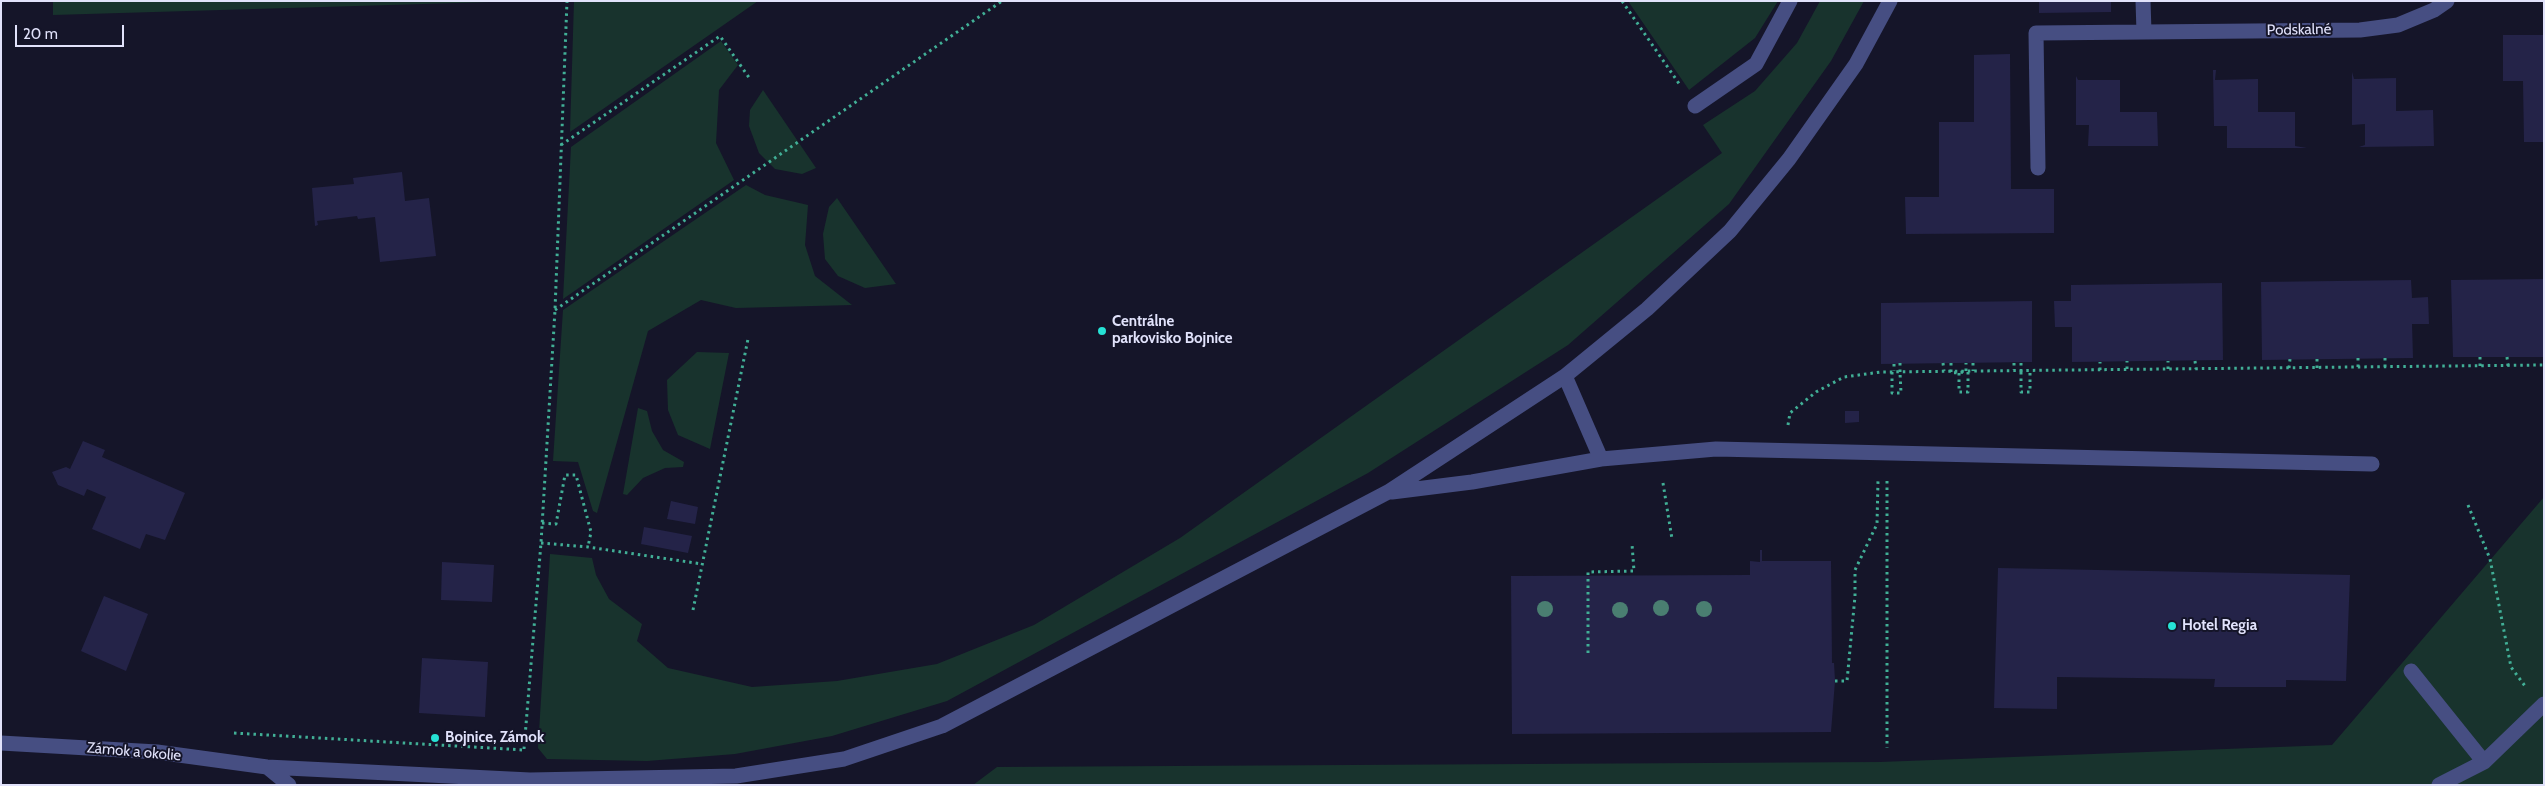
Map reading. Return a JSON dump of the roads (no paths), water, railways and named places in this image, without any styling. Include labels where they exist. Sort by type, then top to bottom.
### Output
[{"type":"street","points":[[1695,106],[1756,64],[1790,1]]},
{"type":"street","name":"Zámok a okolie","points":[[1,743],[157,752],[267,767],[528,782],[736,776],[844,759],[942,726],[1388,492],[1565,376],[1647,309],[1730,231],[1789,159],[1856,64],[1890,1]]},
{"type":"street","points":[[2144,1],[2144,32]]},
{"type":"street","name":"Podskalné","points":[[2038,168],[2036,33],[2360,30],[2398,25],[2434,10],[2447,1]]},
{"type":"street","points":[[1565,376],[1601,459]]},
{"type":"street","points":[[1388,492],[1472,482],[1601,459],[1716,449],[2372,464]]},
{"type":"street","points":[[2411,670],[2484,762]]},
{"type":"street","points":[[2439,785],[2484,762],[2542,706]]},
{"type":"street","points":[[267,767],[289,785]]},
{"type":"place","name":"Centrálne parkovisko Bojnice","points":[[1102,331]]},
{"type":"place","name":"Hotel Regia","points":[[2172,626]]},
{"type":"place","name":"Bojnice, Zámok","points":[[435,738]]}]
